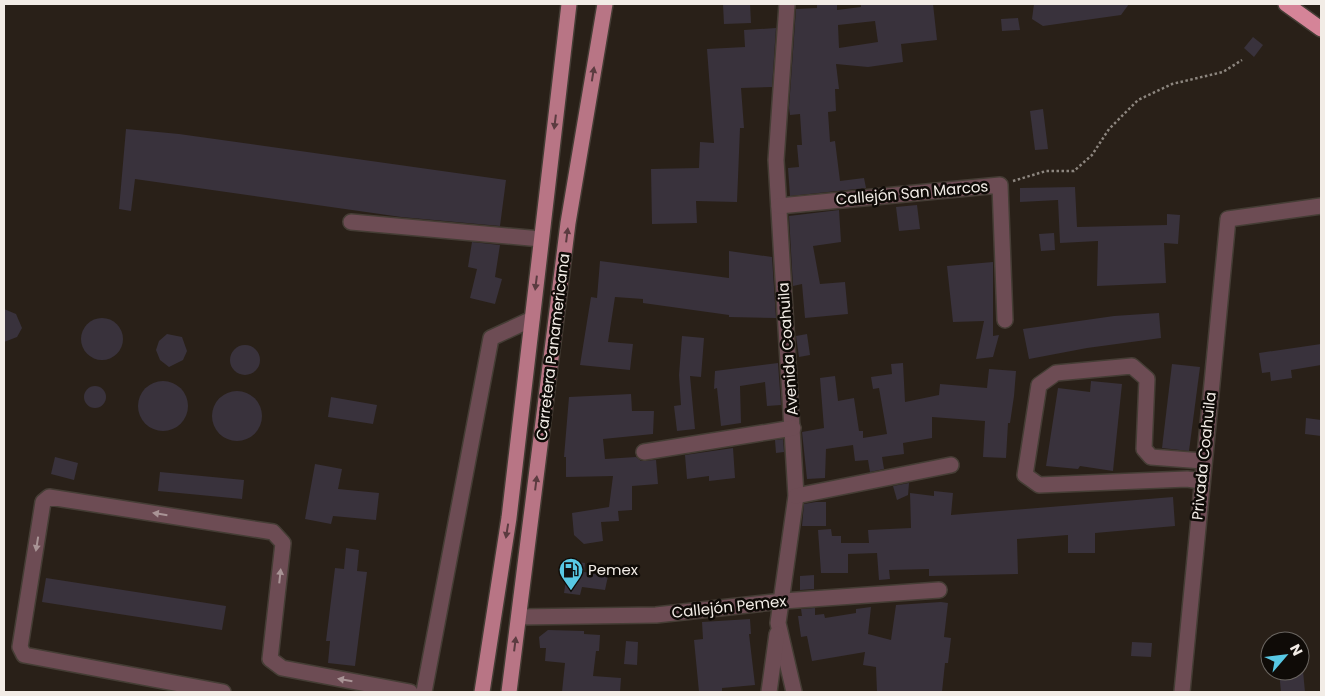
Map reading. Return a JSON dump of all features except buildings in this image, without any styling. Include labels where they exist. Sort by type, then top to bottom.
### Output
[{"type":"highway","points":[[1286,4],[1321,29]]},
{"type":"main road","name":"Carretera Panamericana","points":[[482,692],[509,518],[569,4]]},
{"type":"main road","name":"Carretera Panamericana","points":[[509,692],[568,222],[605,4]]},
{"type":"street","name":"Avenida Coahuila","points":[[787,4],[776,160],[796,496],[778,623],[794,692]]},
{"type":"street","name":"Callejón San Marcos","points":[[779,206],[1000,185],[1005,320]]},
{"type":"street","name":"Privada Coahuila","points":[[1182,692],[1228,219],[1321,206]]},
{"type":"street","points":[[351,222],[541,239]]},
{"type":"street","points":[[424,692],[491,338],[532,319]]},
{"type":"street","points":[[1201,482],[1187,479],[1039,486],[1025,475],[1038,385],[1056,373],[1132,366],[1147,379],[1144,449],[1151,457],[1203,461]]},
{"type":"street","points":[[644,452],[793,428]]},
{"type":"street","points":[[796,496],[951,465]]},
{"type":"street","points":[[223,692],[24,655],[20,647],[21,638],[44,502],[49,497],[273,532],[284,543],[270,659],[282,668],[410,692]]},
{"type":"street","name":"Callejón Pemex","points":[[518,617],[656,615],[782,601],[938,590]]},
{"type":"street","points":[[769,692],[778,623]]},
{"type":"path","points":[[1000,185],[1046,171],[1074,171],[1092,155],[1109,129],[1138,100],[1172,84],[1223,72],[1242,60]]},
{"type":"place","name":"Pemex","points":[[571,591]]}]
